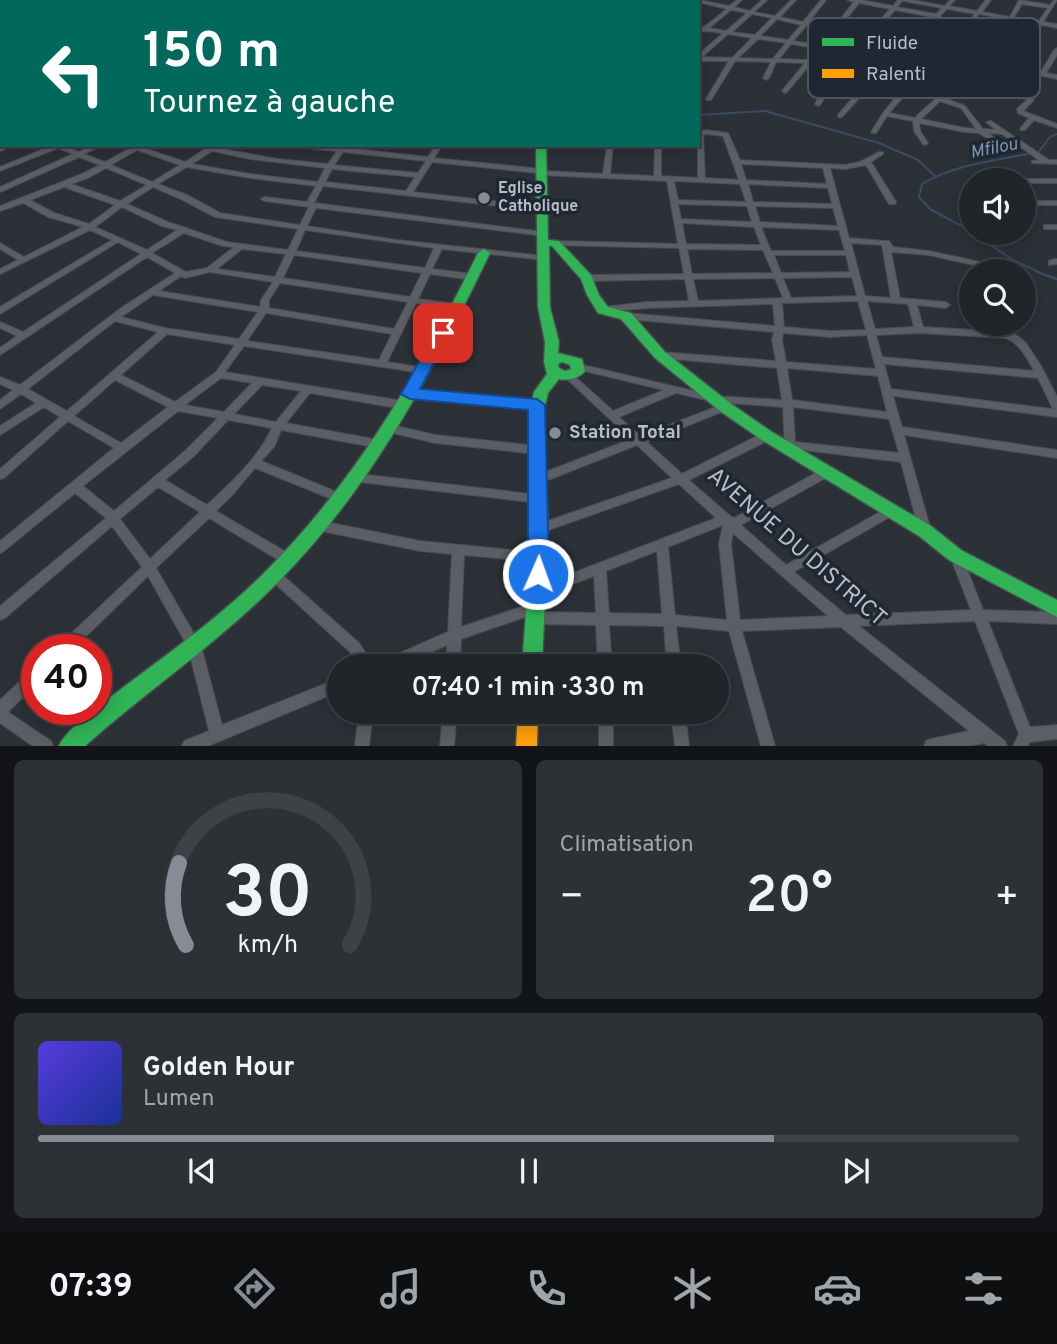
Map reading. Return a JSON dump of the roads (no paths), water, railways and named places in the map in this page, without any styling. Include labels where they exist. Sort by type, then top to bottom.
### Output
[{"type":"street","points":[[701,29],[740,0]]},
{"type":"street","points":[[700,57],[765,0]]},
{"type":"street","points":[[709,99],[733,60],[794,0]]},
{"type":"street","points":[[766,78],[774,61],[824,0]]},
{"type":"street","points":[[849,0],[939,16],[953,0]]},
{"type":"street","points":[[885,18],[902,0],[1012,18],[1021,1],[1054,2]]},
{"type":"street","points":[[974,18],[989,0]]},
{"type":"street","points":[[844,18],[858,1]]},
{"type":"street","points":[[709,2],[808,24]]},
{"type":"street","points":[[1054,2],[1040,23],[1057,26]]},
{"type":"street","points":[[701,29],[808,45]]},
{"type":"street","points":[[1044,74],[1054,64],[1057,50]]},
{"type":"street","points":[[700,59],[808,61]]},
{"type":"street","points":[[786,91],[808,61]]},
{"type":"street","points":[[1040,73],[1057,77]]},
{"type":"street","points":[[818,104],[821,98]]},
{"type":"street","points":[[840,116],[855,98]]},
{"type":"street","points":[[874,132],[884,114],[898,98]]},
{"type":"street","points":[[916,121],[939,98],[962,107],[981,131],[1001,145]]},
{"type":"street","points":[[1028,98],[1031,102],[1019,111],[1057,125]]},
{"type":"street","points":[[884,114],[981,131],[1002,132]]},
{"type":"street","points":[[1023,129],[1033,117]]},
{"type":"street","points":[[916,121],[925,143]]},
{"type":"street","points":[[989,122],[1034,157],[1047,162],[1057,162]]},
{"type":"street","points":[[700,135],[705,132],[726,134],[776,274],[782,300],[777,340],[788,404],[790,447]]},
{"type":"street","points":[[0,169],[55,147]]},
{"type":"street","points":[[59,147],[218,215],[484,253],[545,258]]},
{"type":"street","points":[[0,190],[94,147]]},
{"type":"street","points":[[0,209],[104,166],[133,147]]},
{"type":"street","points":[[138,147],[188,165],[321,186],[543,209]]},
{"type":"street","points":[[0,272],[90,227],[121,204],[214,147],[274,161],[420,175]]},
{"type":"street","points":[[408,194],[438,147]]},
{"type":"street","points":[[541,147],[547,240],[544,307],[552,342],[566,368]]},
{"type":"street","points":[[606,177],[610,147]]},
{"type":"street","points":[[657,179],[658,147]]},
{"type":"street","points":[[700,147],[702,180]]},
{"type":"street","points":[[0,548],[122,448],[219,374],[264,310],[265,300],[330,166],[343,148],[541,172],[830,186]]},
{"type":"street","points":[[737,162],[845,167],[867,161],[881,153]]},
{"type":"street","points":[[867,161],[892,202]]},
{"type":"street","points":[[826,167],[925,531]]},
{"type":"street","points":[[670,180],[694,304]]},
{"type":"street","points":[[1036,181],[1057,181]]},
{"type":"street","points":[[64,184],[121,204],[143,216],[239,247],[473,277]]},
{"type":"street","points":[[265,199],[547,240],[849,253]]},
{"type":"street","points":[[24,200],[51,215],[118,239],[180,273],[189,275],[210,270],[457,307]]},
{"type":"street","points":[[674,202],[835,206]]},
{"type":"street","points":[[1036,203],[1057,203]]},
{"type":"street","points":[[678,221],[842,228]]},
{"type":"street","points":[[1047,227],[1057,227]]},
{"type":"street","points":[[0,352],[183,230]]},
{"type":"street","points":[[0,311],[118,239]]},
{"type":"street","points":[[547,240],[587,278],[593,295],[603,310],[626,316],[779,330],[872,334],[919,330],[1014,336],[1025,349],[1057,407]]},
{"type":"street","points":[[846,240],[886,243]]},
{"type":"street","points":[[886,243],[890,249],[959,260]]},
{"type":"street","points":[[886,243],[896,300]]},
{"type":"street","points":[[0,245],[23,260]]},
{"type":"street","points":[[210,270],[239,247]]},
{"type":"street","points":[[382,363],[439,247]]},
{"type":"street","points":[[69,746],[194,646],[274,575],[344,499],[406,399],[484,253]]},
{"type":"street","points":[[0,405],[114,318],[180,273]]},
{"type":"street","points":[[587,278],[856,274]]},
{"type":"street","points":[[150,292],[398,332]]},
{"type":"street","points":[[603,310],[863,298],[946,305]]},
{"type":"street","points":[[912,301],[919,330]]},
{"type":"street","points":[[626,316],[660,355],[767,436],[790,447],[925,531],[956,555],[1057,609],[1057,602]]},
{"type":"street","points":[[114,318],[165,331],[422,370]]},
{"type":"street","points":[[0,325],[23,335]]},
{"type":"street","points":[[0,475],[165,331]]},
{"type":"street","name":"AVENUE DU DISTRICT","points":[[552,342],[566,368],[638,441],[841,619],[1000,746]]},
{"type":"street","points":[[660,355],[881,373]]},
{"type":"street","points":[[879,360],[1040,375]]},
{"type":"street","points":[[533,654],[540,528],[537,405],[544,387],[566,368],[623,376],[720,403],[788,404],[894,416]]},
{"type":"street","points":[[219,374],[308,389],[406,399],[537,405]]},
{"type":"street","points":[[115,376],[176,407],[379,444]]},
{"type":"street","points":[[0,380],[68,415],[122,448]]},
{"type":"street","points":[[0,614],[112,516],[157,481],[228,416],[261,380]]},
{"type":"street","points":[[80,634],[254,463],[270,444],[278,426],[308,389]]},
{"type":"street","points":[[611,416],[673,391]]},
{"type":"street","points":[[888,393],[1057,413]]},
{"type":"street","points":[[0,431],[43,403]]},
{"type":"street","points":[[538,478],[638,441],[720,403]]},
{"type":"street","points":[[388,428],[435,439],[537,450]]},
{"type":"street","points":[[897,430],[1057,454]]},
{"type":"street","points":[[540,528],[681,479],[767,436]]},
{"type":"street","points":[[790,447],[905,458]]},
{"type":"street","points":[[254,463],[344,499]]},
{"type":"street","points":[[538,592],[730,521],[827,472]]},
{"type":"street","points":[[359,478],[539,499]]},
{"type":"street","points":[[157,481],[289,559]]},
{"type":"street","points":[[75,486],[112,516],[150,568],[194,646],[217,734]]},
{"type":"street","points":[[785,571],[891,511]]},
{"type":"street","points":[[730,521],[725,544],[734,626],[768,746]]},
{"type":"street","points":[[321,526],[420,546],[539,557]]},
{"type":"street","points":[[662,544],[673,654]]},
{"type":"street","points":[[454,654],[458,549]]},
{"type":"street","points":[[956,555],[1023,740],[1057,732]]},
{"type":"street","points":[[600,569],[603,654]]},
{"type":"street","points":[[274,575],[359,654]]},
{"type":"street","points":[[412,654],[456,635],[536,613],[602,620],[670,620],[734,626],[841,619],[978,615],[1057,618]]},
{"type":"street","points":[[189,746],[327,689]]},
{"type":"street","points":[[0,710],[21,690]]},
{"type":"street","points":[[0,715],[46,746]]},
{"type":"street","points":[[362,746],[365,724]]},
{"type":"street","points":[[447,746],[449,724]]},
{"type":"street","points":[[526,746],[527,724]]},
{"type":"street","points":[[606,724],[606,746]]},
{"type":"street","points":[[679,724],[682,746]]},
{"type":"street","points":[[931,746],[986,735]]},
{"type":"waterway","points":[[700,115],[765,111],[879,143],[918,160],[935,176]]},
{"type":"waterway","name":"Mfilou","points":[[1038,153],[1050,137],[1057,134]]},
{"type":"waterway","name":"Mfilou","points":[[961,168],[1032,153]]},
{"type":"waterway","name":"Mfilou","points":[[959,169],[922,184],[919,197],[930,209],[959,225]]},
{"type":"waterway","name":"Mfilou","points":[[991,245],[1013,260],[1041,273]]},
{"type":"waterway","name":"Mfilou","points":[[1037,272],[1057,279]]},
{"type":"place","name":"Eglise Catholique","points":[[484,198]]},
{"type":"place","name":"Station Total","points":[[555,433]]}]
